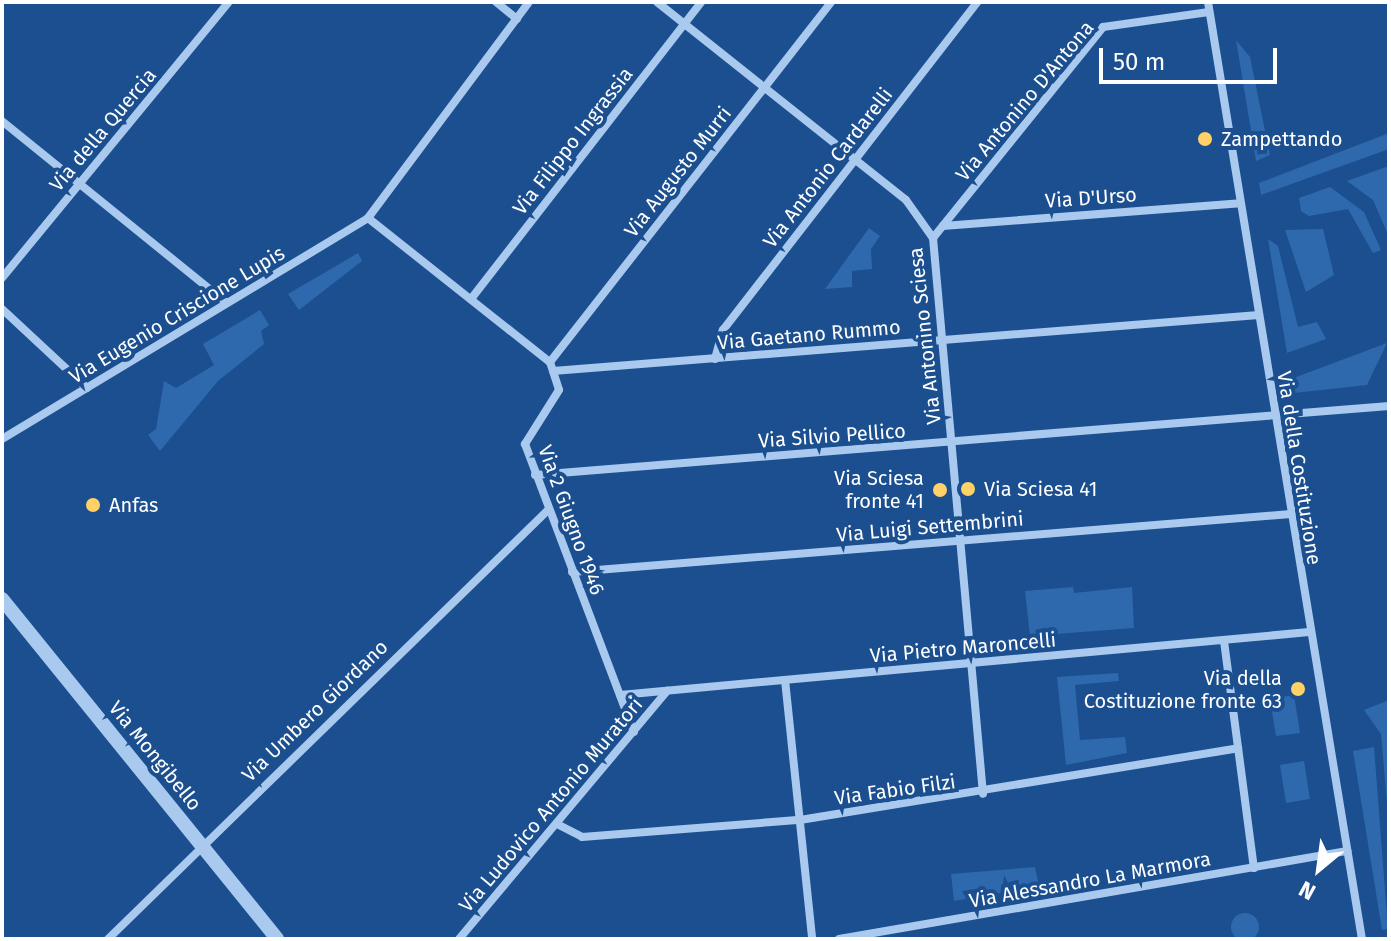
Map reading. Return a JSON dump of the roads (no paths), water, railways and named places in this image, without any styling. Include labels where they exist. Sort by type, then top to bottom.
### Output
[{"type":"street","name":"Via della Quercia","points":[[2,278],[229,2]]},
{"type":"street","points":[[496,2],[517,19]]},
{"type":"street","points":[[529,2],[368,218],[552,367]]},
{"type":"street","name":"Via Antonino Sciesa","points":[[657,2],[906,200],[933,238],[983,794]]},
{"type":"street","name":"Via Filippo Ingrassia","points":[[471,299],[701,2]]},
{"type":"street","name":"Via Augusto Murri","points":[[552,367],[831,2]]},
{"type":"street","name":"Via Antonio Cardarelli","points":[[715,359],[723,330],[977,2]]},
{"type":"street","name":"Via della Costituzione","points":[[1208,7],[1362,939]]},
{"type":"street","name":"Via Antonino D'Antona","points":[[933,238],[1103,27],[1208,7]]},
{"type":"street","points":[[2,121],[227,303]]},
{"type":"street","name":"Via D'Urso","points":[[943,226],[1240,203]]},
{"type":"street","name":"Via Eugenio Criscione Lupis","points":[[2,439],[368,218]]},
{"type":"street","points":[[2,309],[87,388]]},
{"type":"street","name":"Via Gaetano Rummo","points":[[552,367],[715,359],[1259,315]]},
{"type":"street","name":"Via 2 Giugno 1946","points":[[552,367],[559,390],[525,444],[634,732]]},
{"type":"street","name":"Via Silvio Pellico","points":[[535,475],[1389,406]]},
{"type":"street","name":"Via Umbero Giordano","points":[[108,939],[200,843],[548,510]]},
{"type":"street","name":"Via Luigi Settembrini","points":[[572,572],[1291,514]]},
{"type":"street","name":"Via Mongibello","points":[[2,599],[277,939]]},
{"type":"street","name":"Via Pietro Maroncelli","points":[[620,695],[1309,632]]},
{"type":"street","points":[[1224,641],[1254,868]]},
{"type":"street","points":[[785,680],[812,939]]},
{"type":"street","name":"Via Ludovico Antonio Muratori","points":[[459,939],[667,691]]},
{"type":"street","name":"Via Fabio Filzi","points":[[557,824],[582,837],[800,820],[983,794],[1238,748]]},
{"type":"street","name":"Via Alessandro La Marmora","points":[[839,939],[1347,851]]},
{"type":"place","name":"Zampettando","points":[[1205,139]]},
{"type":"place","name":"Via Sciesa 41","points":[[968,489]]},
{"type":"place","name":"Via Sciesa fronte 41","points":[[940,490]]},
{"type":"place","name":"Anfas","points":[[93,505]]},
{"type":"place","name":"Via della Costituzione fronte 63","points":[[1298,689]]}]
